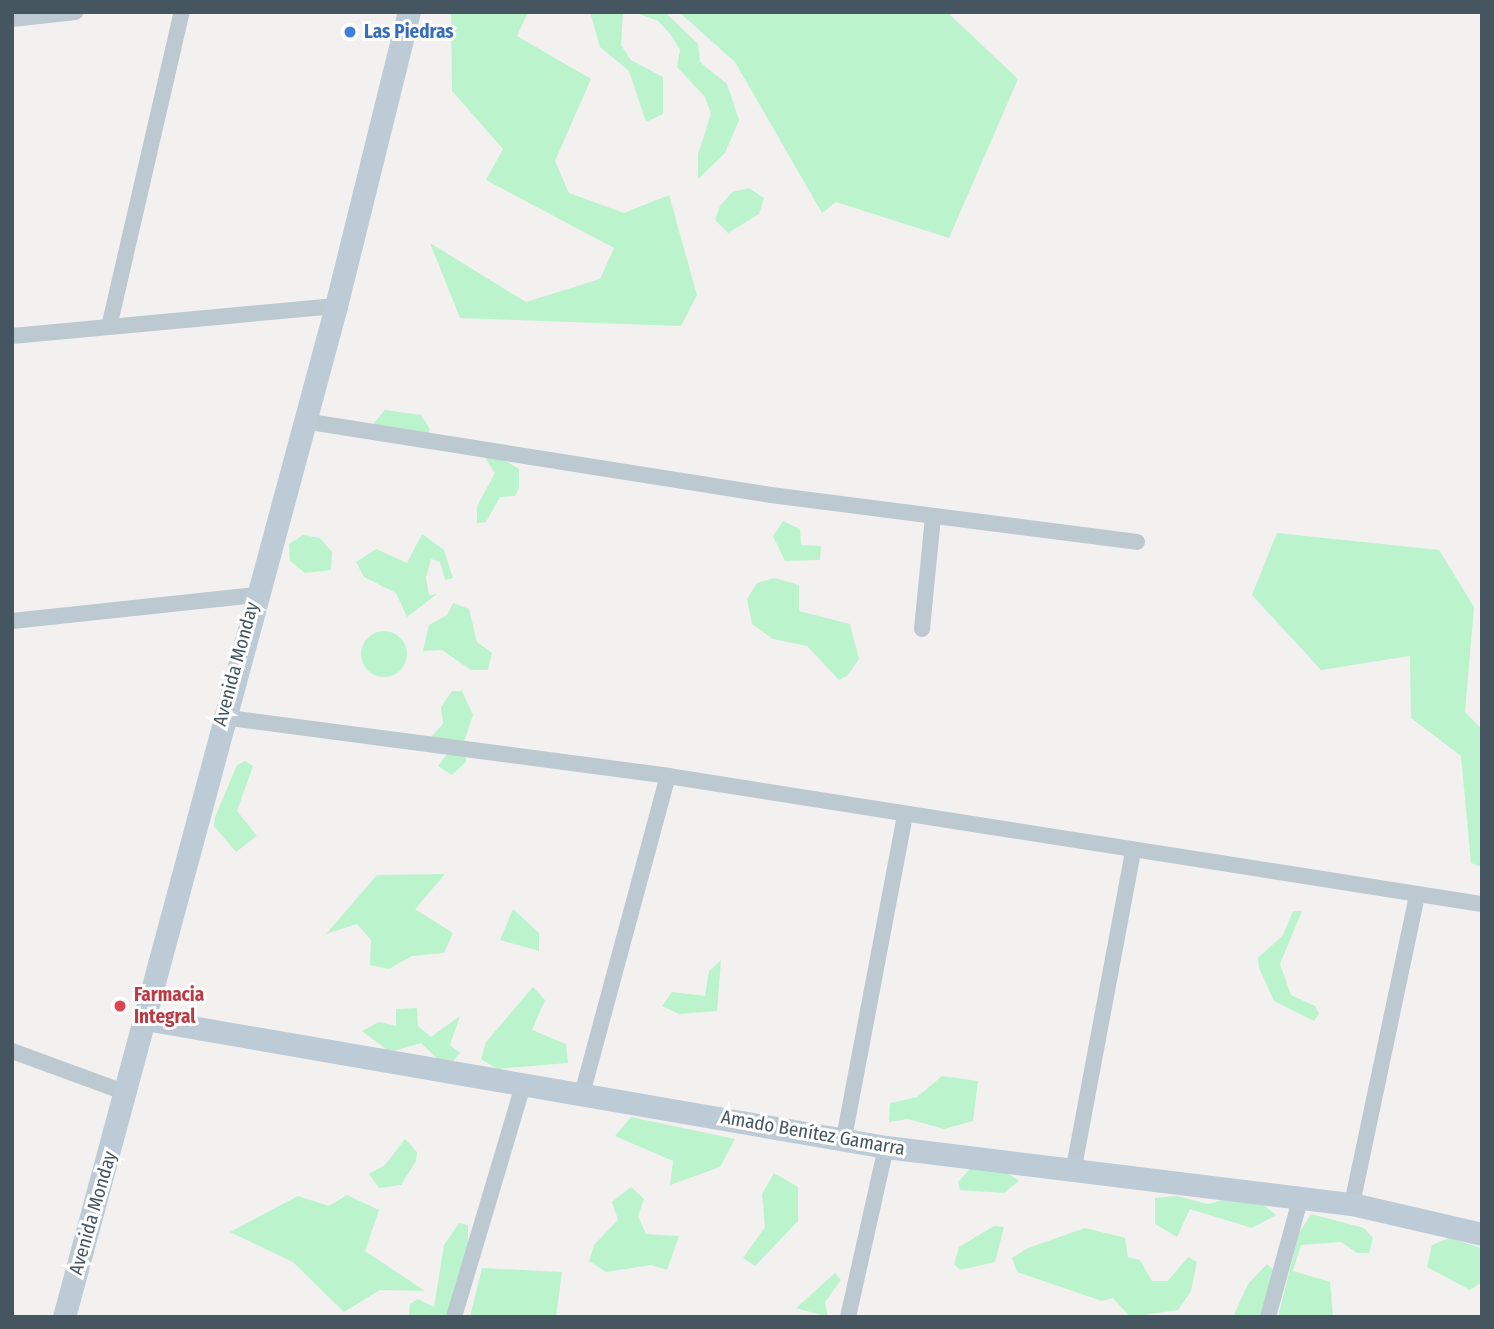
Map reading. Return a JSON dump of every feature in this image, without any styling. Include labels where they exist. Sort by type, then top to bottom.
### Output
[{"type":"main road","name":"Avenida Monday","points":[[64,1317],[127,1093],[254,595],[336,306],[409,12]]},
{"type":"main road","name":"Amado Benítez Gamarra","points":[[145,1019],[886,1147],[1074,1167],[1352,1204],[1482,1234]]},
{"type":"street","points":[[12,19],[76,12]]},
{"type":"street","points":[[109,327],[182,12]]},
{"type":"street","points":[[12,336],[336,306]]},
{"type":"street","points":[[304,421],[933,517],[1137,542]]},
{"type":"street","points":[[922,629],[933,517]]},
{"type":"street","points":[[12,621],[254,595]]},
{"type":"street","points":[[222,716],[668,776],[1417,896],[1482,904]]},
{"type":"street","points":[[582,1094],[668,776]]},
{"type":"street","points":[[844,1138],[905,815]]},
{"type":"street","points":[[1074,1167],[1133,851]]},
{"type":"street","points":[[1352,1204],[1417,896]]},
{"type":"street","points":[[12,1051],[127,1093]]},
{"type":"street","points":[[454,1317],[523,1085]]},
{"type":"street","points":[[848,1317],[886,1147]]},
{"type":"street","points":[[1268,1317],[1301,1196]]},
{"type":"green space","points":[[451,12],[528,12],[517,36],[591,79],[555,161],[569,193],[624,213],[669,195],[697,295],[681,326],[460,318],[430,243],[526,302],[600,279],[614,248],[486,180],[503,149],[452,91]]},
{"type":"green space","points":[[590,12],[623,12],[621,45],[631,60],[663,77],[663,114],[646,122],[629,71],[600,47]]},
{"type":"green space","points":[[634,12],[665,12],[698,44],[700,62],[727,84],[739,120],[725,153],[698,179],[698,154],[711,114],[705,97],[677,67],[680,50],[671,35],[658,21]]},
{"type":"green space","points":[[947,12],[1018,79],[949,238],[836,202],[822,213],[735,62],[680,13]]},
{"type":"green space","points":[[749,188],[764,198],[759,214],[728,233],[715,220],[720,206],[732,192]]},
{"type":"green space","points":[[385,410],[421,415],[430,429],[427,437],[383,439],[373,424]]},
{"type":"green space","points":[[491,452],[519,469],[519,488],[515,496],[500,497],[486,522],[477,523],[477,506],[495,473],[486,459]]},
{"type":"green space","points":[[783,521],[800,529],[801,545],[821,546],[820,560],[785,561],[773,536]]},
{"type":"green space","points":[[1277,533],[1439,550],[1474,607],[1465,712],[1482,729],[1482,867],[1471,863],[1461,756],[1411,718],[1410,656],[1321,670],[1252,595]]},
{"type":"green space","points":[[422,534],[444,550],[453,578],[445,580],[440,562],[431,559],[426,578],[429,595],[437,594],[407,617],[396,593],[364,577],[356,562],[376,549],[407,563]]},
{"type":"green space","points":[[303,535],[320,538],[332,552],[331,570],[305,573],[290,561],[289,544]]},
{"type":"green space","points":[[774,578],[799,585],[799,611],[850,624],[859,659],[847,676],[839,680],[807,646],[773,639],[752,624],[747,599],[757,583]]},
{"type":"green space","points":[[453,603],[469,609],[477,642],[492,653],[488,670],[471,670],[442,650],[423,651],[429,625],[447,615]]},
{"type":"green space","points":[[384,631],[400,638],[407,654],[400,670],[384,677],[368,670],[361,654],[368,638]]},
{"type":"green space","points":[[452,691],[462,691],[473,715],[464,742],[466,762],[452,775],[438,766],[448,753],[432,736],[443,724],[441,707]]},
{"type":"green space","points":[[245,761],[253,766],[237,811],[257,836],[236,852],[214,826],[215,817],[237,765]]},
{"type":"green space","points":[[445,874],[415,909],[453,933],[444,953],[412,956],[389,969],[370,965],[371,940],[357,924],[326,934],[377,875]]},
{"type":"green space","points":[[513,909],[539,933],[539,951],[500,940]]},
{"type":"green space","points":[[1293,911],[1302,911],[1280,964],[1291,995],[1315,1006],[1319,1014],[1314,1021],[1274,1001],[1259,968],[1258,958],[1283,935]]},
{"type":"green space","points":[[721,960],[717,1011],[679,1014],[662,1006],[672,992],[705,996],[709,971]]},
{"type":"green space","points":[[533,987],[545,1000],[532,1030],[566,1044],[568,1063],[497,1069],[481,1059],[486,1042]]},
{"type":"green space","points":[[417,1008],[418,1026],[431,1037],[460,1016],[450,1045],[460,1053],[447,1068],[421,1043],[390,1052],[362,1031],[379,1022],[396,1026],[396,1009]]},
{"type":"green space","points":[[942,1076],[978,1081],[973,1121],[944,1129],[908,1119],[889,1122],[890,1103],[917,1097]]},
{"type":"green space","points":[[631,1117],[735,1139],[720,1167],[670,1185],[673,1161],[615,1136]]},
{"type":"green space","points":[[405,1139],[417,1152],[416,1161],[401,1185],[379,1188],[369,1174],[385,1165]]},
{"type":"green space","points":[[970,1169],[1004,1171],[1019,1181],[1004,1193],[960,1190],[958,1182]]},
{"type":"green space","points":[[774,1173],[798,1187],[798,1221],[755,1266],[743,1258],[765,1227],[762,1194]]},
{"type":"green space","points":[[631,1187],[644,1199],[638,1216],[646,1234],[679,1236],[667,1270],[651,1265],[606,1272],[589,1261],[594,1245],[618,1220],[612,1202]]},
{"type":"green space","points":[[347,1195],[379,1210],[365,1251],[425,1291],[380,1290],[344,1312],[293,1262],[230,1232],[298,1196],[329,1206]]},
{"type":"green space","points":[[1177,1196],[1208,1204],[1233,1197],[1259,1201],[1276,1215],[1252,1228],[1190,1209],[1177,1237],[1155,1224],[1155,1198]]},
{"type":"green space","points":[[1311,1214],[1364,1228],[1373,1238],[1369,1253],[1357,1253],[1341,1242],[1301,1245],[1293,1271],[1330,1282],[1333,1316],[1278,1317],[1299,1233]]},
{"type":"green space","points":[[459,1223],[468,1225],[468,1252],[450,1317],[409,1317],[410,1304],[418,1299],[434,1307],[444,1245]]},
{"type":"green space","points":[[994,1226],[1004,1227],[995,1262],[960,1270],[954,1264],[959,1247]]},
{"type":"green space","points":[[1085,1228],[1125,1238],[1128,1257],[1140,1260],[1152,1281],[1168,1281],[1188,1257],[1197,1262],[1191,1291],[1178,1310],[1130,1317],[1113,1298],[1102,1301],[1017,1272],[1012,1258],[1028,1248]]},
{"type":"green space","points":[[1449,1238],[1482,1248],[1482,1282],[1470,1290],[1427,1267],[1432,1245]]},
{"type":"green space","points":[[1267,1264],[1274,1270],[1260,1317],[1233,1317],[1248,1284]]},
{"type":"green space","points":[[482,1268],[562,1272],[556,1317],[470,1317]]},
{"type":"green space","points":[[835,1273],[841,1280],[825,1302],[828,1317],[796,1308]]},
{"type":"place","name":"Las Piedras","points":[[350,32]]},
{"type":"place","name":"Farmacia Integral","points":[[120,1006]]}]
